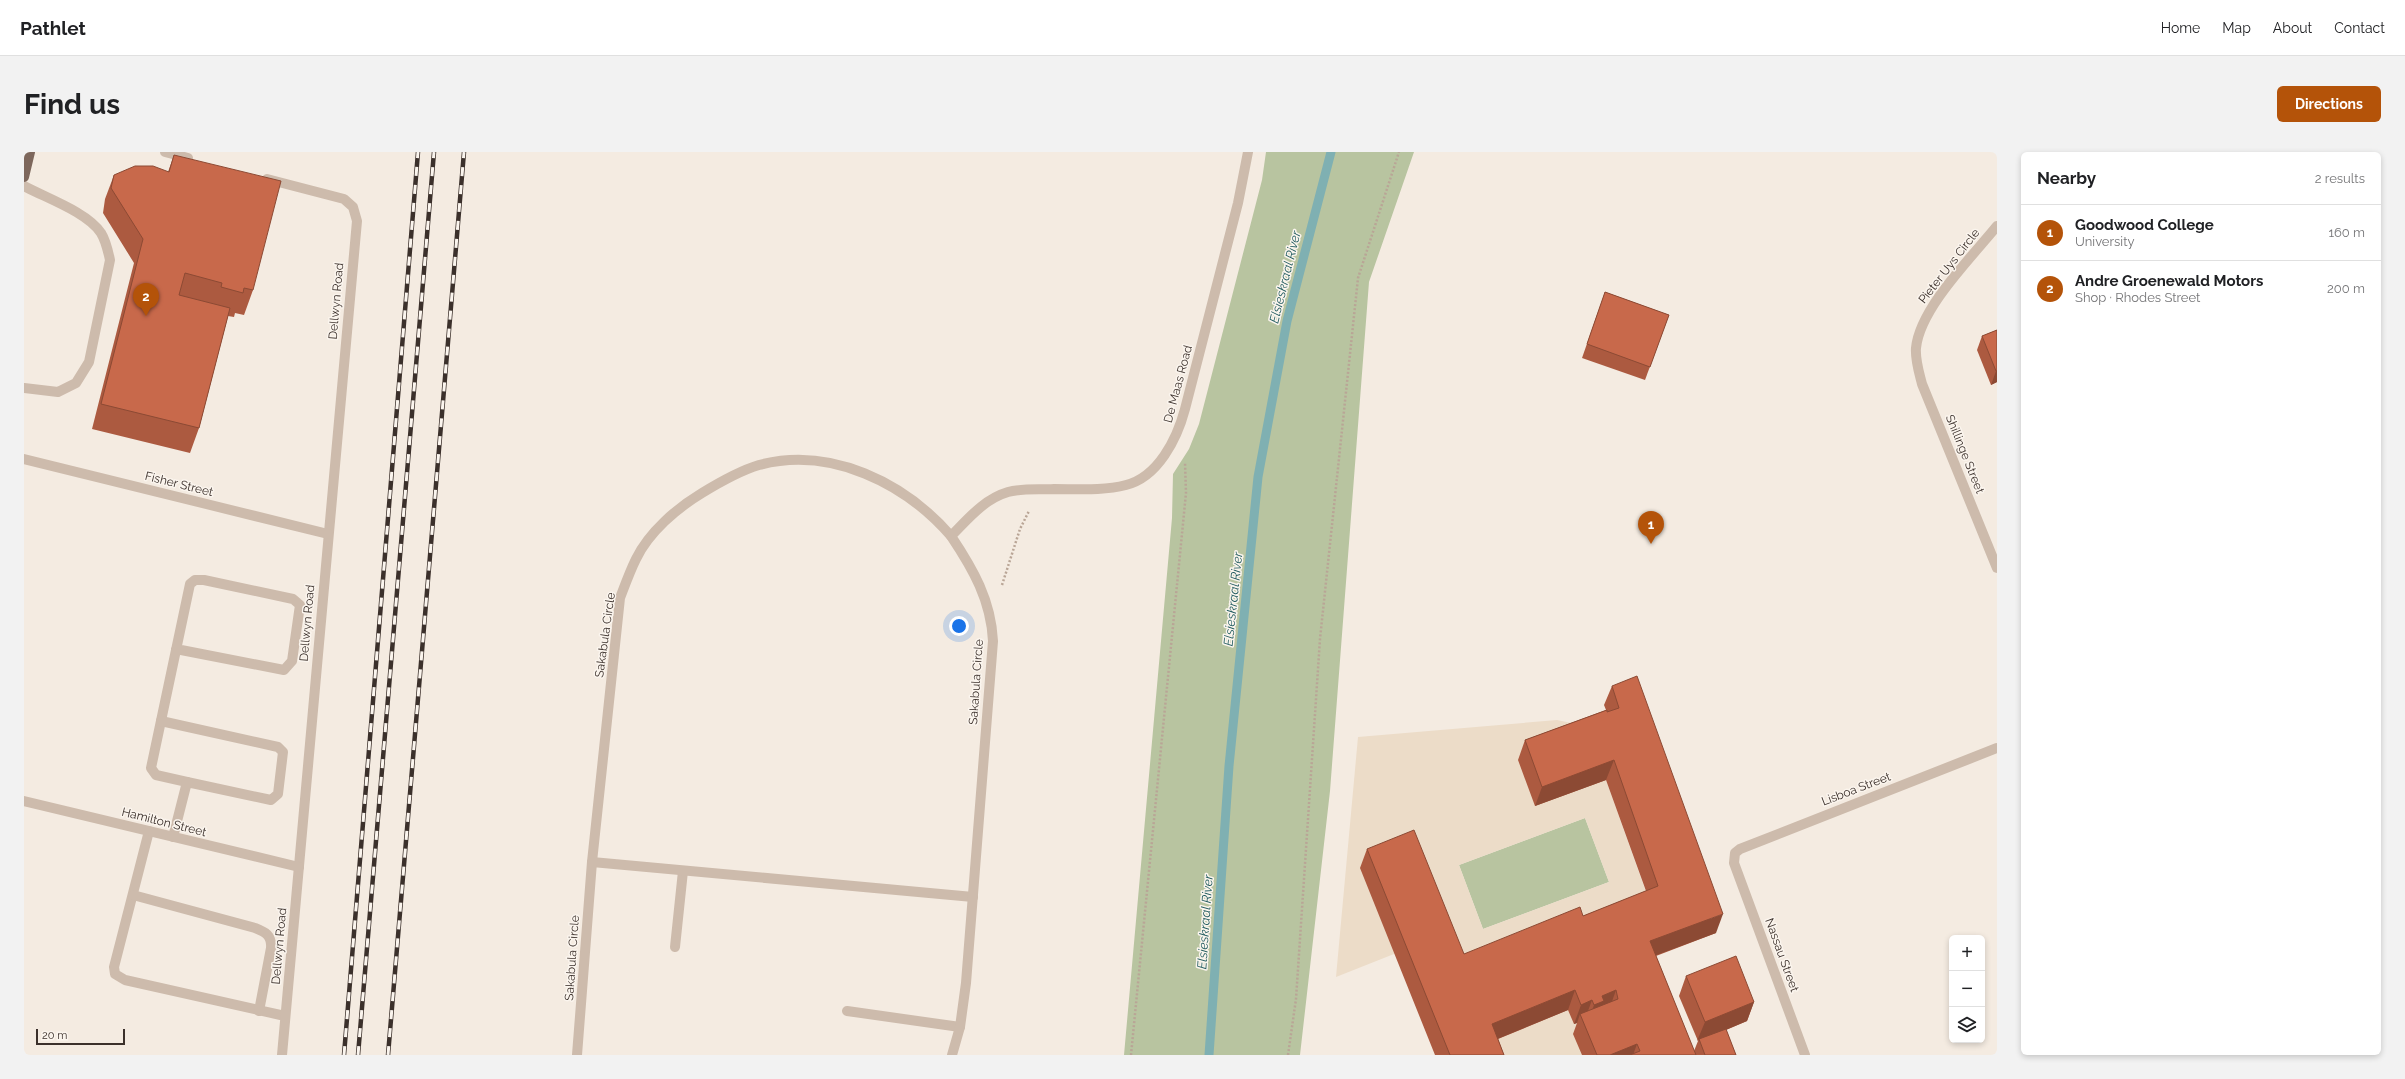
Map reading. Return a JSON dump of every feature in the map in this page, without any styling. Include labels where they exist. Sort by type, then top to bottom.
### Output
[{"type":"main road","points":[[24,177],[30,152]]},
{"type":"street","points":[[165,152],[202,162]]},
{"type":"street","name":"De Maas Road","points":[[951,536],[983,505],[996,497],[1024,489],[1101,489],[1128,485],[1150,471],[1167,452],[1176,436],[1185,409],[1238,202],[1248,152]]},
{"type":"street","name":"Dellwyn Road","points":[[254,175],[344,199],[353,207],[357,221],[282,1055]]},
{"type":"street","points":[[24,186],[90,222],[101,233],[107,245],[110,260],[89,362],[76,383],[58,392],[24,388]]},
{"type":"street","name":"Pieter Uys Circle","points":[[1916,347],[1920,331],[1930,310],[1997,226]]},
{"type":"street","name":"Shillinge Street","points":[[1916,347],[1917,366],[1922,384],[1997,568]]},
{"type":"street","name":"Fisher Street","points":[[24,459],[328,534]]},
{"type":"street","name":"Sakabula Circle","points":[[577,1055],[592,862],[620,598],[636,558],[656,530],[689,501],[727,478],[759,465],[796,461],[834,464],[852,468],[884,482],[919,502],[951,536],[979,581],[992,626],[992,660],[966,983],[960,1027],[952,1055]]},
{"type":"street","points":[[161,721],[278,747],[284,752],[278,794],[271,800],[156,775],[152,771],[161,721],[176,649],[190,584],[195,580],[204,580],[293,599],[300,605],[292,661],[284,670],[176,649]]},
{"type":"street","name":"Lisboa Street","points":[[1734,863],[1735,853],[1740,849],[1997,748]]},
{"type":"street","points":[[173,837],[187,782]]},
{"type":"street","name":"Hamilton Street","points":[[24,801],[299,867]]},
{"type":"street","points":[[149,831],[114,968],[116,976],[125,980],[285,1016]]},
{"type":"street","points":[[592,862],[974,897]]},
{"type":"street","name":"Nassau Street","points":[[1734,863],[1805,1055]]},
{"type":"street","points":[[675,947],[683,871]]},
{"type":"street","points":[[133,895],[255,928],[268,935],[272,940],[272,948],[259,1011]]},
{"type":"street","points":[[847,1011],[960,1027]]},
{"type":"path","points":[[1288,1055],[1296,999],[1320,639],[1358,278],[1399,152]]},
{"type":"path","points":[[1131,1055],[1186,493],[1185,462]]},
{"type":"path","points":[[1002,586],[1020,529],[1029,510]]},
{"type":"green space","points":[[1266,152],[1414,152],[1369,282],[1330,791],[1300,1055],[1124,1055],[1172,518],[1173,474],[1189,449],[1199,424],[1262,180]]},
{"type":"green space","points":[[1585,818],[1609,882],[1483,929],[1459,865]]},
{"type":"shaded area","points":[[1557,720],[1600,729],[1606,780],[1651,906],[1457,974],[1394,954],[1336,977],[1358,737]],"holes":[[[1585,818],[1609,882],[1483,929],[1459,865]]]},
{"type":"shaded area","points":[[1568,1010],[1585,1019],[1582,1055],[1489,1055],[1485,1044]]},
{"type":"building","points":[[174,155],[281,181],[253,290],[244,288],[243,293],[221,287],[222,283],[185,273],[179,295],[230,308],[199,428],[101,404],[143,239],[111,188],[114,175],[135,166],[153,166],[169,172]]},
{"type":"building","points":[[1605,292],[1669,315],[1650,367],[1587,344]]},
{"type":"building","points":[[1997,330],[1997,371],[1996,371],[1982,336]]},
{"type":"building","points":[[1637,676],[1723,914],[1650,941],[1696,1055],[1630,1055],[1640,1051],[1637,1044],[1610,1055],[1597,1055],[1580,1014],[1618,999],[1616,990],[1602,996],[1604,1001],[1594,1005],[1592,1000],[1581,1005],[1575,990],[1492,1024],[1504,1055],[1450,1055],[1367,849],[1414,830],[1464,954],[1580,907],[1583,916],[1658,886],[1614,760],[1542,787],[1525,740],[1607,710],[1607,712],[1619,708],[1612,686]]},
{"type":"building","points":[[1736,956],[1754,1002],[1705,1022],[1686,976]]},
{"type":"building","points":[[1726,1029],[1736,1055],[1705,1055],[1699,1039]]},
{"type":"waterway","name":"Elsieskraal River","points":[[1209,1055],[1229,766],[1258,477],[1287,321],[1331,152]]},
{"type":"railway","points":[[344,1055],[418,152]]},
{"type":"railway","points":[[358,1055],[434,152]]},
{"type":"railway","points":[[388,1055],[464,152]]},
{"type":"place","name":"Andre Groenewald Motors","points":[[146,316]]},
{"type":"place","name":"Goodwood College","points":[[1651,544]]}]
